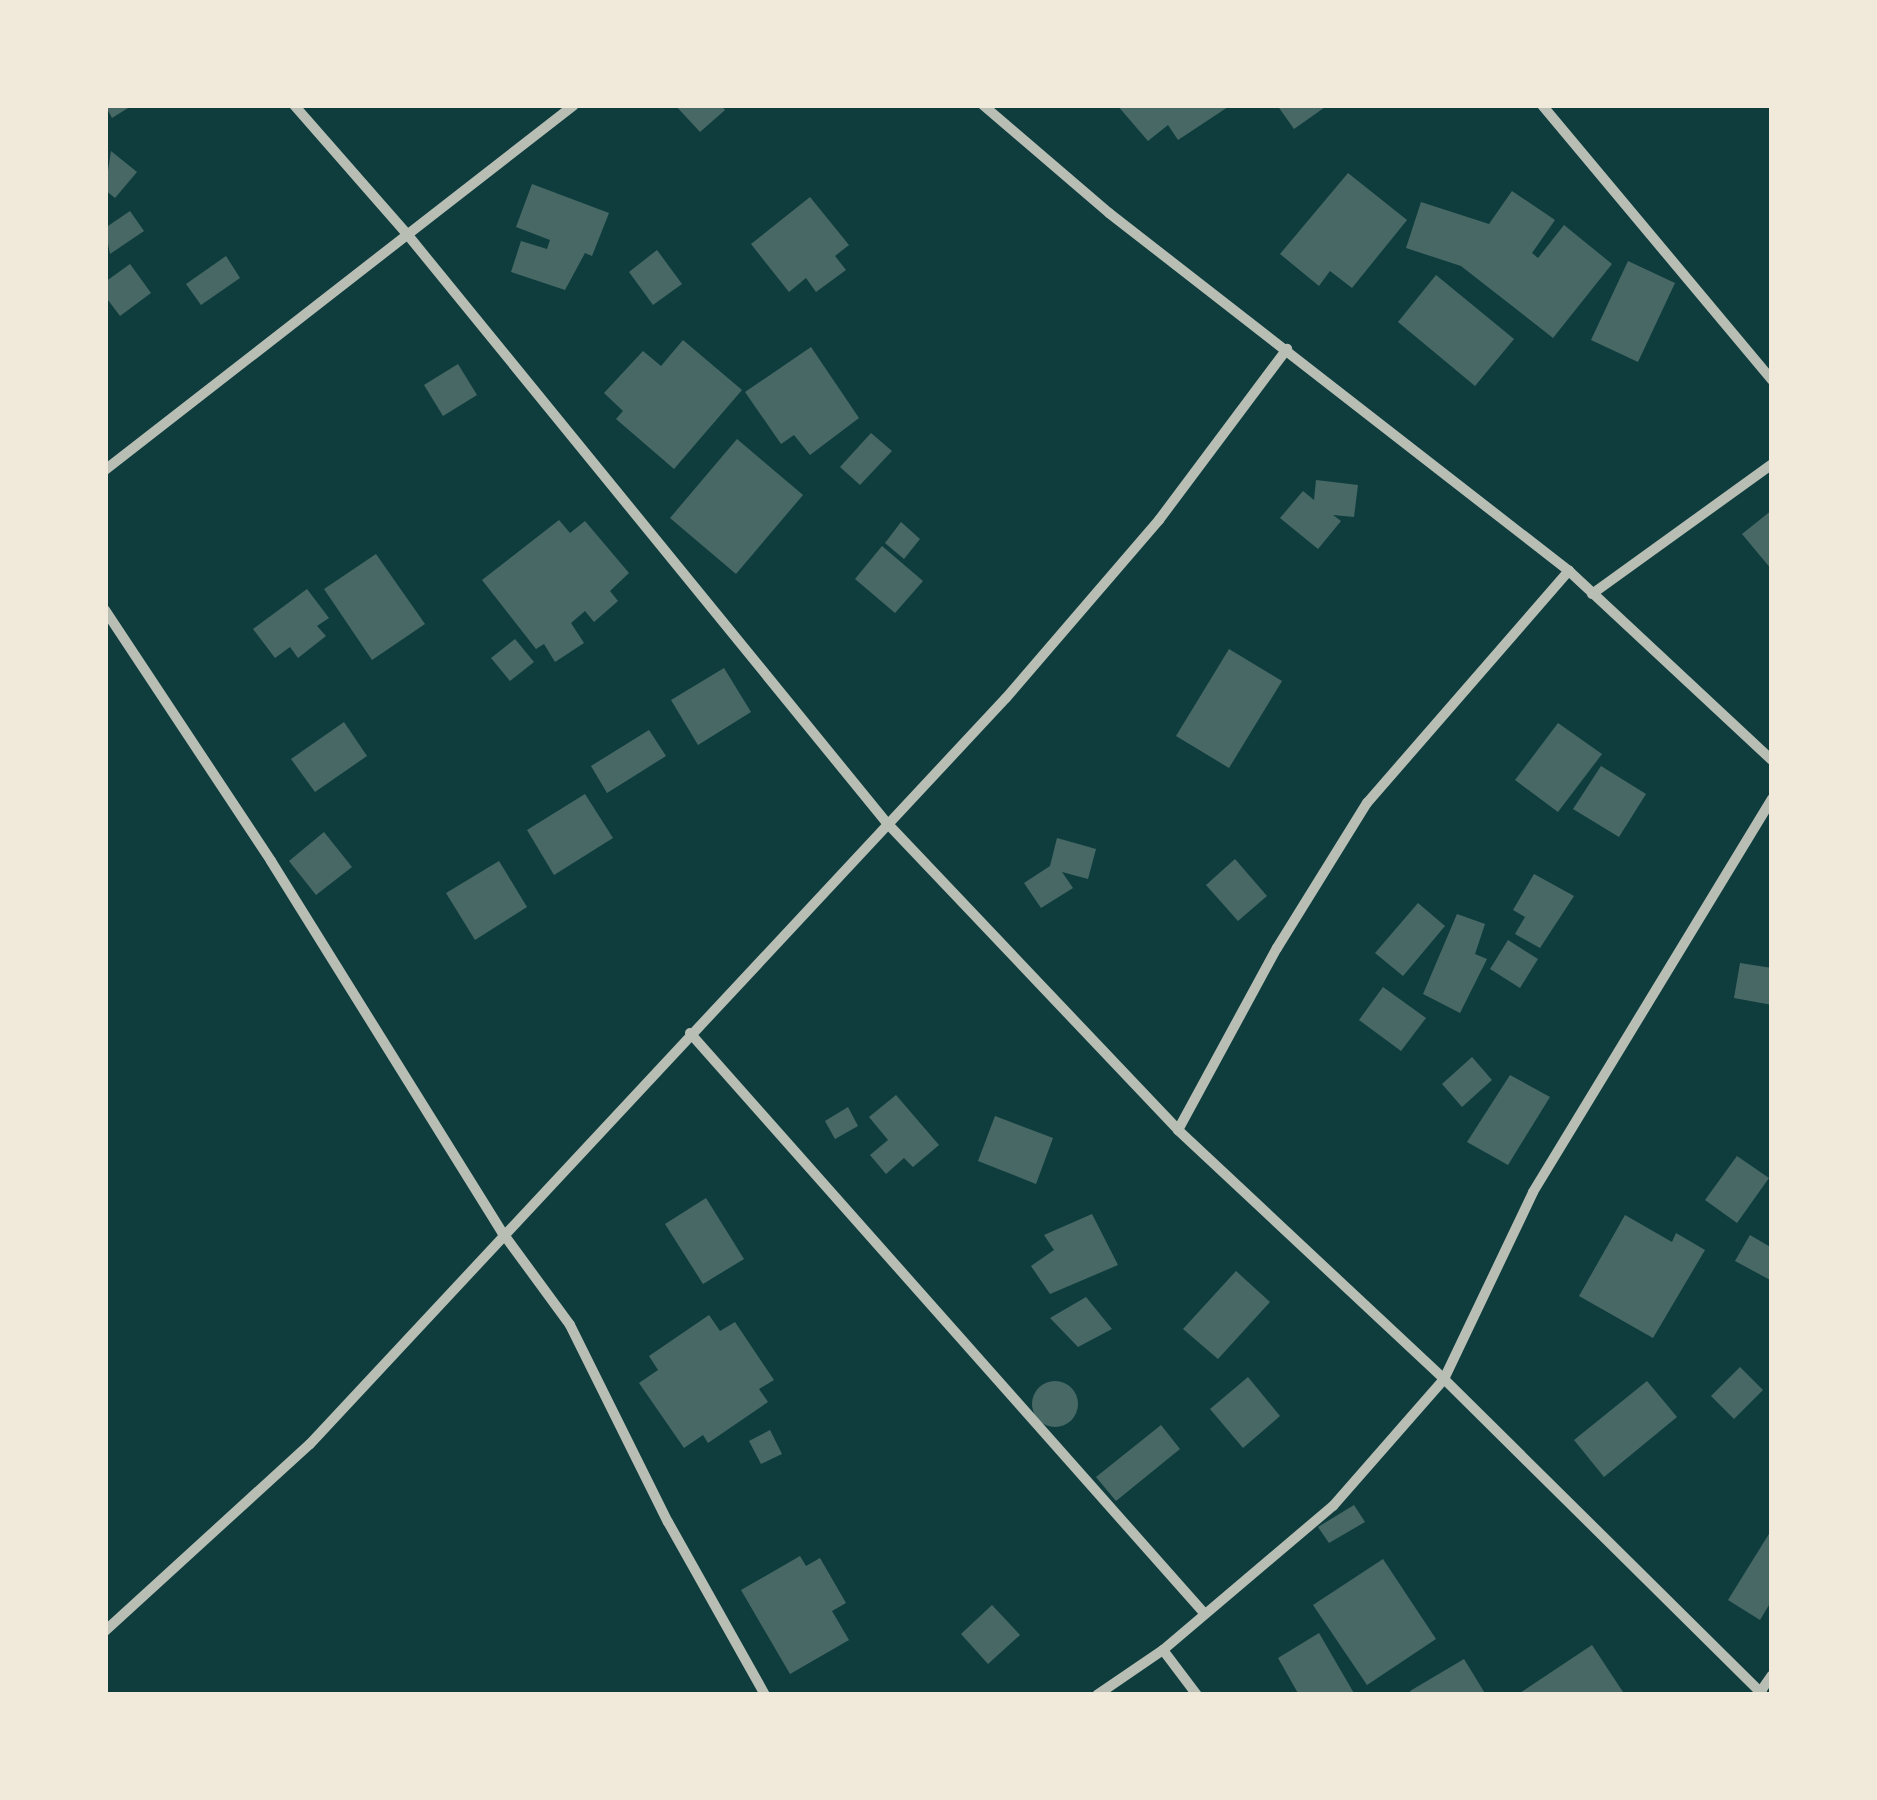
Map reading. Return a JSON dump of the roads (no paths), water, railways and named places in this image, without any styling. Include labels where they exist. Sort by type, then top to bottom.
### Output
[{"type":"street","points":[[294,105],[407,234],[886,822],[1178,1130],[1444,1379],[1761,1694],[1772,1675]]},
{"type":"street","points":[[105,470],[574,105]]},
{"type":"street","points":[[982,105],[1109,213],[1568,571],[1772,760]]},
{"type":"street","points":[[1542,105],[1772,380]]},
{"type":"street","points":[[105,1631],[310,1444],[502,1232],[1006,698],[1159,520],[1286,349]]},
{"type":"street","points":[[1592,594],[1772,464]]},
{"type":"street","points":[[1178,1130],[1277,948],[1367,803],[1568,571]]},
{"type":"street","points":[[105,610],[271,860],[502,1232],[570,1325],[668,1522],[765,1695]]},
{"type":"street","points":[[1098,1695],[1163,1650],[1333,1506],[1444,1379],[1533,1192],[1772,799]]},
{"type":"street","points":[[690,1033],[1204,1613]]},
{"type":"street","points":[[1163,1650],[1196,1695]]}]
